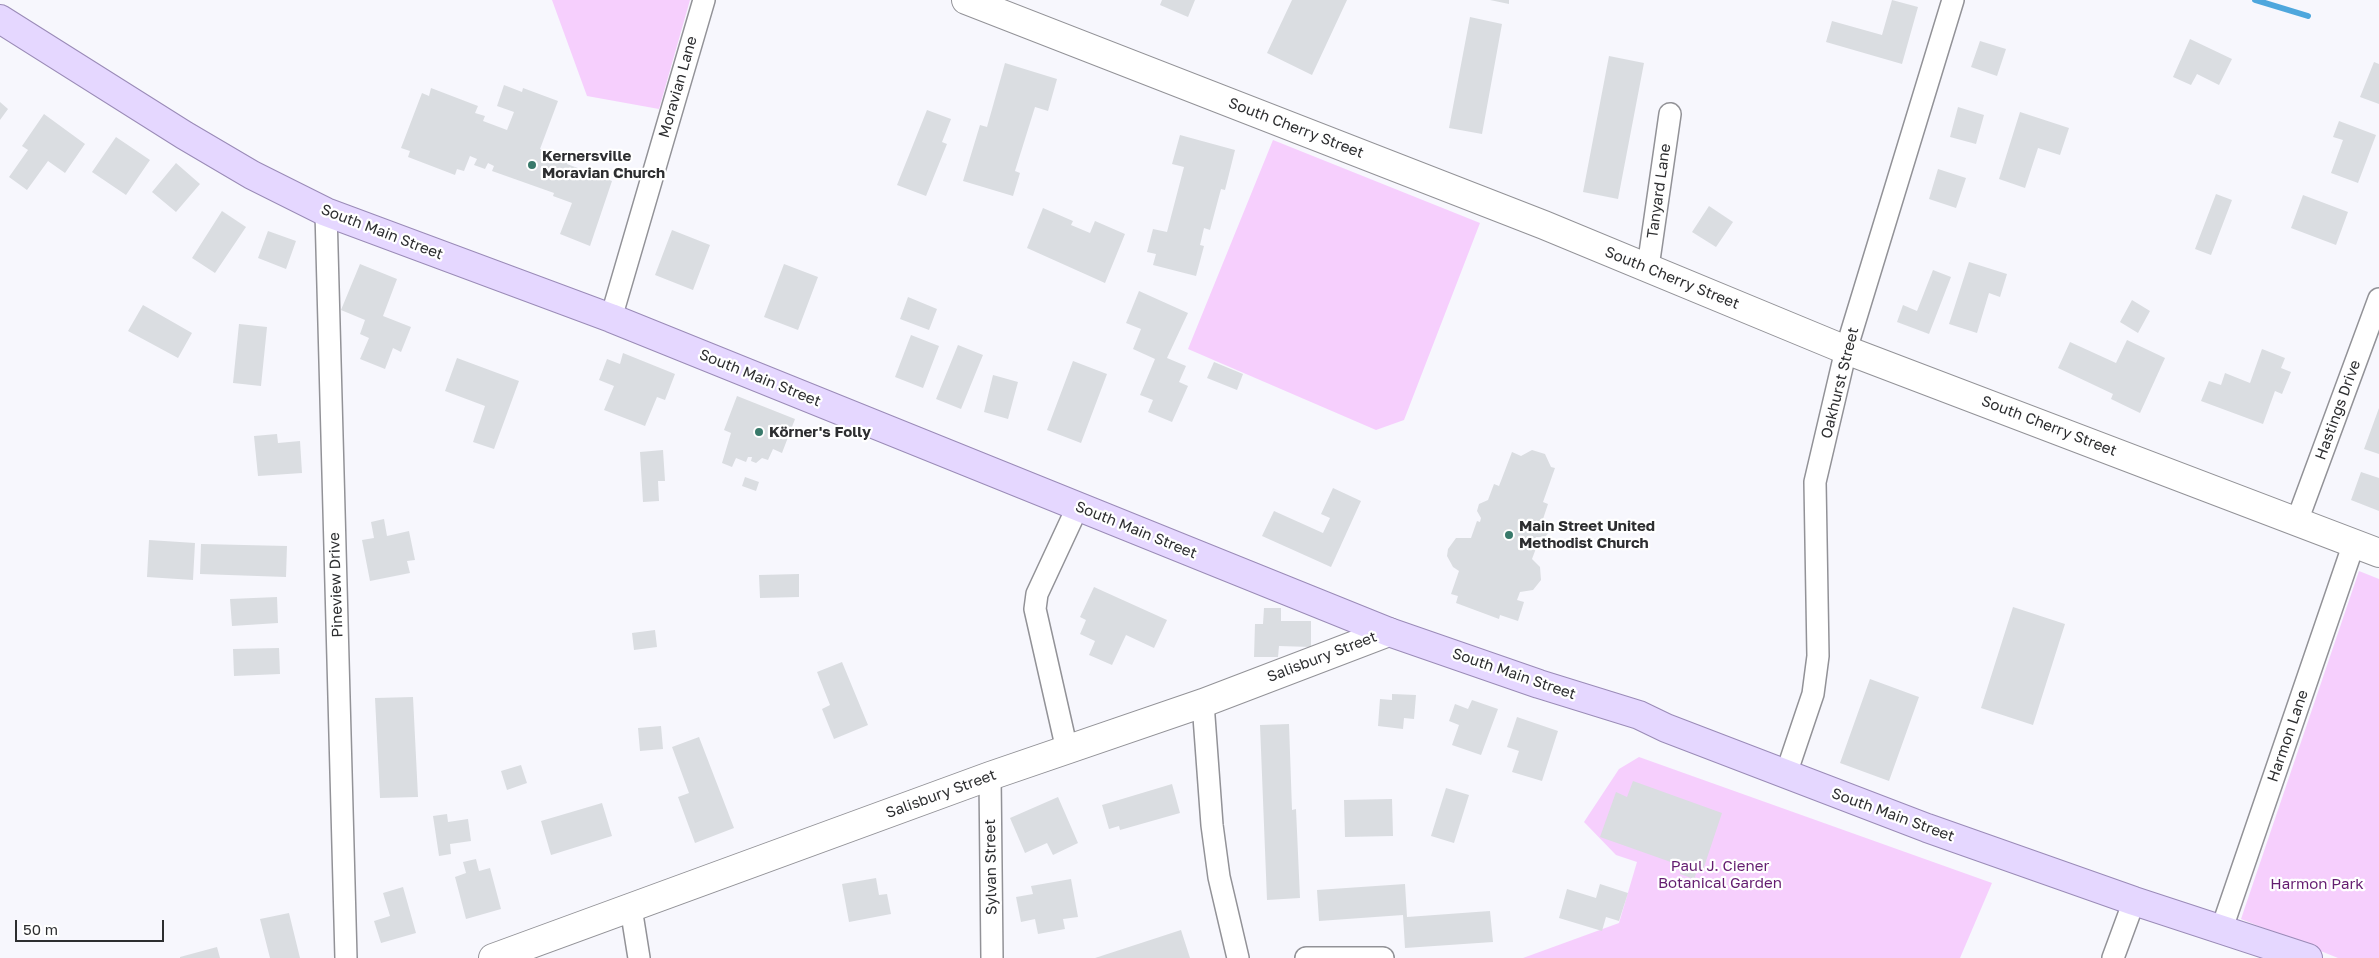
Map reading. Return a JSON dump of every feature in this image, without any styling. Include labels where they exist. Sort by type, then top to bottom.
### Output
[{"type":"main road","name":"South Cherry Street","points":[[966,0],[1648,267],[1846,350],[2379,553]]},
{"type":"main road","name":"South Main Street","points":[[0,19],[184,135],[252,174],[326,212],[611,318],[1389,632],[1539,684],[1639,715],[1666,728],[1927,828],[2134,901],[2222,928],[2308,958]]},
{"type":"main road","name":"Salisbury Street","points":[[493,958],[990,776],[1203,703],[1389,632]]},
{"type":"street","name":"Moravian Lane","points":[[611,318],[704,0]]},
{"type":"street","name":"Oakhurst Street","points":[[1786,774],[1813,694],[1818,656],[1815,482],[1846,350],[1953,0]]},
{"type":"street","name":"Tanyard Lane","points":[[1648,267],[1670,114]]},
{"type":"street","name":"Pineview Drive","points":[[326,212],[346,958]]},
{"type":"street","name":"Hastings Drive","points":[[2297,521],[2379,298]]},
{"type":"street","points":[[1067,750],[1035,609],[1037,594],[1078,506]]},
{"type":"street","name":"Harmon Lane","points":[[2222,928],[2354,543]]},
{"type":"street","points":[[1203,703],[1213,834],[1219,877],[1238,958]]},
{"type":"street","name":"Sylvan Street","points":[[990,776],[992,958]]},
{"type":"street","points":[[2113,958],[2134,901]]},
{"type":"street","points":[[631,908],[639,958]]},
{"type":"street","points":[[1306,958],[1383,958]]},
{"type":"green space","points":[[552,0],[690,0],[659,109],[587,96]]},
{"type":"green space","points":[[1273,140],[1480,223],[1404,420],[1376,430],[1188,349]]},
{"type":"green space","name":"Harmon Park","points":[[2359,571],[2379,579],[2379,958],[2338,958],[2241,919]]},
{"type":"green space","name":"Paul J. Ciener Botanical Garden","points":[[1639,757],[1992,883],[1960,958],[1523,958],[1619,923],[1637,862],[1616,855],[1584,822],[1619,769]]},
{"type":"building","points":[[1162,0],[1195,0],[1188,17],[1160,5]]},
{"type":"building","points":[[1292,0],[1347,0],[1312,75],[1267,53]]},
{"type":"building","points":[[1490,0],[1509,0],[1509,4]]},
{"type":"building","points":[[1892,0],[1918,7],[1902,64],[1826,42],[1832,21],[1882,35]]},
{"type":"building","points":[[1470,17],[1502,24],[1482,134],[1449,128]]},
{"type":"building","points":[[2190,39],[2232,59],[2219,85],[2197,74],[2191,85],[2173,77]]},
{"type":"building","points":[[1980,41],[2006,49],[1997,76],[1971,67]]},
{"type":"building","points":[[1609,56],[1644,63],[1618,199],[1583,192]]},
{"type":"building","points":[[2374,62],[2379,64],[2379,104],[2360,97]]},
{"type":"building","points":[[1005,63],[1057,79],[1048,111],[1035,107],[1015,171],[1020,173],[1013,196],[963,181],[980,125],[987,127]]},
{"type":"building","name":"Kernersville Moravian Church","points":[[504,85],[522,92],[523,88],[558,101],[540,149],[568,160],[567,164],[612,181],[590,246],[560,234],[572,203],[553,196],[554,193],[492,171],[494,166],[488,163],[485,169],[474,165],[477,159],[470,156],[464,171],[457,169],[455,175],[408,157],[410,151],[401,148],[422,93],[429,96],[431,88],[478,106],[475,113],[485,116],[483,121],[507,130],[514,112],[497,106]]},
{"type":"building","points":[[0,102],[8,109],[0,120]]},
{"type":"building","points":[[1958,107],[1984,115],[1976,144],[1950,137]]},
{"type":"building","points":[[927,110],[951,119],[942,142],[947,144],[926,196],[897,185]]},
{"type":"building","points":[[2020,112],[2069,128],[2060,155],[2038,148],[2025,188],[1999,179]]},
{"type":"building","points":[[44,114],[85,144],[65,173],[48,161],[27,190],[9,177],[28,150],[22,146]]},
{"type":"building","points":[[2339,121],[2376,135],[2358,183],[2331,173],[2343,140],[2333,137]]},
{"type":"building","points":[[1180,135],[1235,150],[1225,190],[1221,189],[1210,230],[1204,228],[1200,245],[1204,246],[1196,276],[1153,265],[1156,254],[1147,252],[1153,229],[1167,232],[1184,167],[1172,164]]},
{"type":"building","points":[[116,137],[150,160],[126,195],[92,172]]},
{"type":"building","points":[[176,163],[200,184],[176,212],[152,192]]},
{"type":"building","points":[[1938,169],[1966,178],[1956,208],[1929,199]]},
{"type":"building","points":[[2216,194],[2232,200],[2211,255],[2195,249]]},
{"type":"building","points":[[2303,195],[2348,212],[2336,245],[2291,228]]},
{"type":"building","points":[[1709,206],[1733,222],[1716,247],[1692,232]]},
{"type":"building","points":[[1043,208],[1073,221],[1071,225],[1090,233],[1095,221],[1125,234],[1105,283],[1027,248]]},
{"type":"building","points":[[222,211],[246,227],[215,273],[192,258]]},
{"type":"building","points":[[672,230],[710,245],[693,290],[655,275]]},
{"type":"building","points":[[268,231],[296,241],[286,269],[258,258]]},
{"type":"building","points":[[1969,262],[2007,274],[2000,297],[1989,293],[1977,333],[1949,324]]},
{"type":"building","points":[[360,264],[397,279],[383,316],[411,327],[401,352],[393,348],[385,369],[360,359],[369,338],[360,334],[365,320],[341,310]]},
{"type":"building","points":[[784,264],[818,277],[798,330],[764,317]]},
{"type":"building","points":[[1933,270],[1951,277],[1929,334],[1897,322],[1903,305],[1917,311]]},
{"type":"building","points":[[1139,291],[1188,313],[1167,358],[1186,366],[1179,382],[1188,386],[1172,422],[1148,412],[1153,400],[1140,395],[1155,359],[1133,349],[1141,329],[1126,323]]},
{"type":"building","points":[[908,297],[937,309],[929,330],[900,319]]},
{"type":"building","points":[[2132,300],[2150,311],[2138,333],[2120,322]]},
{"type":"building","points":[[143,305],[192,333],[178,358],[128,331]]},
{"type":"building","points":[[239,324],[267,327],[261,386],[233,383]]},
{"type":"building","points":[[911,335],[939,346],[923,388],[895,377]]},
{"type":"building","points":[[2127,340],[2165,358],[2140,413],[2111,399],[2113,394],[2058,368],[2070,342],[2116,363]]},
{"type":"building","points":[[958,345],[983,355],[961,409],[936,399]]},
{"type":"building","points":[[2262,349],[2285,358],[2281,368],[2291,372],[2282,394],[2275,391],[2263,424],[2201,401],[2209,381],[2221,385],[2225,373],[2250,383]]},
{"type":"building","points":[[623,353],[675,374],[665,400],[657,397],[645,426],[604,410],[614,386],[599,380],[607,359],[620,364]]},
{"type":"building","points":[[457,358],[519,381],[494,449],[473,442],[485,406],[445,391]]},
{"type":"building","points":[[1073,361],[1107,374],[1081,443],[1047,430]]},
{"type":"building","points":[[1214,362],[1243,374],[1237,390],[1207,378]]},
{"type":"building","points":[[993,375],[1018,382],[1008,419],[984,412]]},
{"type":"building","name":"Körner's Folly","points":[[737,396],[795,419],[782,453],[773,449],[768,460],[762,458],[756,463],[751,461],[752,457],[748,457],[746,462],[736,458],[732,467],[722,463],[731,433],[724,430]]},
{"type":"building","points":[[2379,408],[2379,454],[2364,449]]},
{"type":"building","points":[[277,434],[278,443],[300,441],[302,473],[258,476],[254,436]]},
{"type":"building","points":[[663,450],[665,481],[658,481],[659,501],[643,502],[640,452]]},
{"type":"building","name":"Main Street United Methodist Church","points":[[1532,450],[1545,454],[1551,467],[1555,468],[1543,502],[1548,504],[1543,519],[1549,523],[1550,531],[1545,537],[1536,537],[1534,541],[1538,543],[1532,559],[1540,567],[1541,580],[1533,590],[1520,592],[1517,600],[1524,602],[1518,621],[1500,615],[1499,619],[1456,603],[1458,596],[1451,594],[1459,571],[1453,567],[1447,556],[1448,549],[1456,538],[1471,538],[1477,521],[1480,522],[1481,518],[1477,511],[1479,504],[1488,500],[1494,484],[1499,486],[1512,452],[1521,456]]},
{"type":"building","points":[[2361,472],[2379,478],[2379,511],[2351,500]]},
{"type":"building","points":[[745,477],[759,482],[756,491],[742,486]]},
{"type":"building","points":[[1333,488],[1361,501],[1331,567],[1262,536],[1274,511],[1323,533],[1330,518],[1321,514]]},
{"type":"building","points":[[384,519],[387,536],[409,531],[415,560],[407,561],[410,573],[370,581],[362,540],[374,538],[371,522]]},
{"type":"building","points":[[149,540],[195,543],[193,580],[147,577]]},
{"type":"building","points":[[201,544],[287,546],[286,577],[200,574]]},
{"type":"building","points":[[799,574],[799,597],[760,598],[759,575]]},
{"type":"building","points":[[1094,587],[1167,620],[1154,648],[1126,635],[1112,665],[1089,655],[1095,641],[1080,634],[1086,620],[1080,617]]},
{"type":"building","points":[[277,597],[278,623],[232,626],[230,599]]},
{"type":"building","points":[[2013,607],[2065,624],[2033,725],[1981,708]]},
{"type":"building","points":[[1264,608],[1281,608],[1281,621],[1311,621],[1311,647],[1279,646],[1278,657],[1254,657],[1255,624],[1263,624]]},
{"type":"building","points":[[655,630],[657,647],[634,650],[632,633]]},
{"type":"building","points":[[279,648],[280,674],[234,676],[233,649]]},
{"type":"building","points":[[842,662],[868,725],[834,739],[822,709],[830,705],[817,672]]},
{"type":"building","points":[[1870,679],[1919,697],[1889,781],[1840,763]]},
{"type":"building","points":[[1392,694],[1416,695],[1414,719],[1404,718],[1403,729],[1378,726],[1380,699],[1392,700]]},
{"type":"building","points":[[413,697],[418,797],[380,798],[375,698]]},
{"type":"building","points":[[1472,700],[1498,709],[1481,755],[1452,745],[1459,725],[1449,721],[1455,704],[1468,709]]},
{"type":"building","points":[[1517,717],[1558,731],[1542,781],[1512,772],[1519,751],[1507,747]]},
{"type":"building","points":[[1289,724],[1292,810],[1296,809],[1300,898],[1267,900],[1260,725]]},
{"type":"building","points":[[661,726],[663,749],[640,751],[638,728]]},
{"type":"building","points":[[699,737],[734,828],[695,843],[678,797],[689,793],[672,747]]},
{"type":"building","points":[[521,765],[527,783],[507,790],[501,771]]},
{"type":"building","points":[[1633,781],[1722,813],[1702,873],[1697,871],[1694,879],[1680,874],[1682,866],[1600,837],[1616,792],[1627,797]]},
{"type":"building","points":[[1172,784],[1180,813],[1120,830],[1119,826],[1109,829],[1102,805]]},
{"type":"building","points":[[1446,788],[1469,795],[1454,843],[1431,836]]},
{"type":"building","points":[[1058,797],[1078,843],[1053,855],[1047,843],[1025,853],[1010,818]]},
{"type":"building","points":[[1392,799],[1393,836],[1345,837],[1344,800]]},
{"type":"building","points":[[602,803],[612,836],[551,855],[541,821]]},
{"type":"building","points":[[447,814],[448,822],[468,819],[471,841],[450,844],[451,854],[439,856],[433,816]]},
{"type":"building","points":[[476,859],[479,871],[490,868],[501,909],[466,919],[455,877],[466,873],[463,862]]},
{"type":"building","points":[[876,878],[879,895],[887,894],[891,914],[849,922],[842,884]]},
{"type":"building","points":[[1071,879],[1078,917],[1063,919],[1065,929],[1038,934],[1035,919],[1021,922],[1016,897],[1033,894],[1031,886]]},
{"type":"building","points":[[1405,884],[1407,917],[1490,911],[1493,942],[1405,948],[1403,915],[1319,921],[1317,890]]},
{"type":"building","points":[[1600,884],[1628,893],[1619,921],[1606,917],[1602,931],[1559,918],[1567,889],[1596,898]]},
{"type":"building","points":[[403,887],[416,933],[381,943],[374,921],[390,916],[383,893]]},
{"type":"building","points":[[289,913],[300,958],[270,958],[260,919]]},
{"type":"building","points":[[1181,930],[1190,958],[1095,958]]},
{"type":"building","points":[[217,947],[220,958],[180,958],[180,957]]},
{"type":"waterway","points":[[2255,0],[2308,16]]},
{"type":"place","name":"Kernersville Moravian Church","points":[[532,165]]},
{"type":"place","name":"Körner's Folly","points":[[759,432]]},
{"type":"place","name":"Main Street United Methodist Church","points":[[1509,535]]}]
